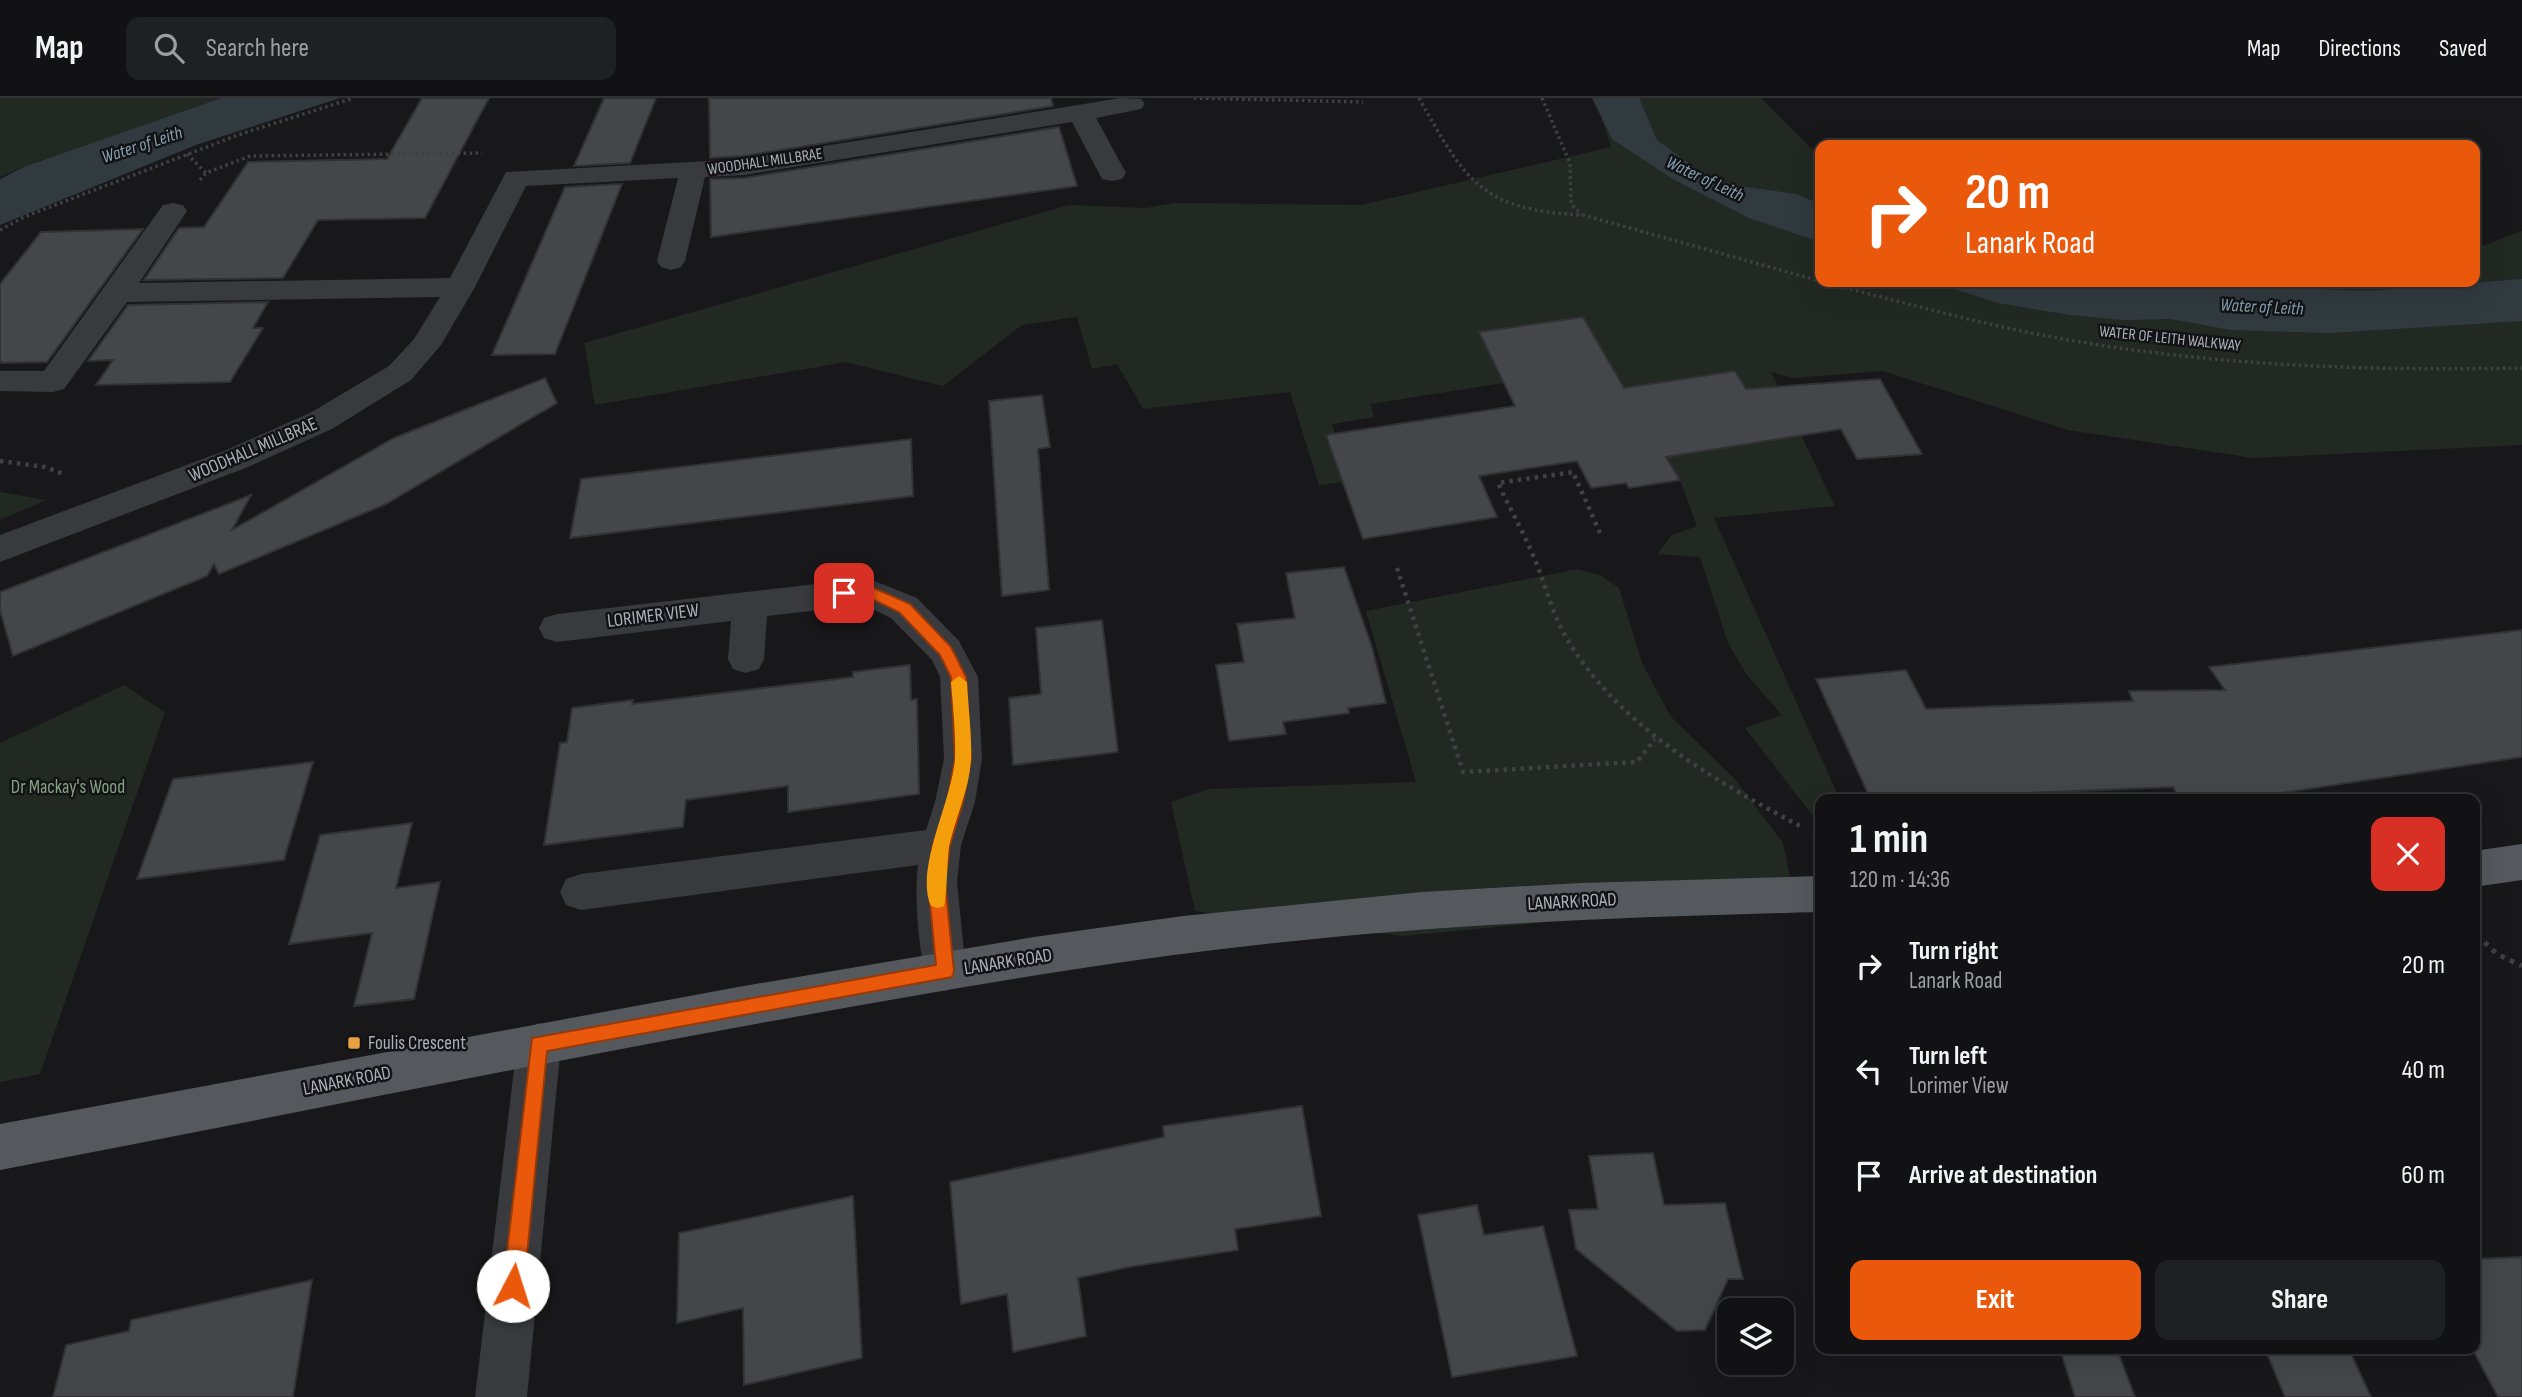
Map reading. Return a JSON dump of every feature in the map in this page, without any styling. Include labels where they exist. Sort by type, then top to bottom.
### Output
[{"type":"main road","points":[[2480,868],[2522,862]]},
{"type":"main road","name":"LANARK ROAD","points":[[0,1147],[539,1044],[945,971],[1186,934],[1446,908],[1613,899],[1815,894]]},
{"type":"street","name":"WOODHALL MILLBRAE","points":[[0,549],[236,459],[321,421],[365,397],[400,373],[426,345],[460,287],[516,178],[744,167],[1132,104]]},
{"type":"street","points":[[1080,113],[1112,173]]},
{"type":"street","points":[[671,261],[693,171]]},
{"type":"street","points":[[0,380],[53,382],[173,211]]},
{"type":"street","points":[[118,293],[460,287]]},
{"type":"street","name":"LORIMER VIEW","points":[[557,628],[867,591],[904,608],[946,651],[959,677],[963,759],[955,802],[941,845],[936,882],[945,971]]},
{"type":"street","points":[[746,659],[750,605]]},
{"type":"street","points":[[581,892],[941,845]]},
{"type":"street","points":[[501,1397],[539,1044]]},
{"type":"path","points":[[0,230],[24,217],[187,154],[354,98]]},
{"type":"path","points":[[1194,98],[1363,102]]},
{"type":"path","name":"WATER OF LEITH WALKWAY","points":[[1419,98],[1466,176],[1505,203],[1548,214],[1583,215],[1815,280]]},
{"type":"path","points":[[1542,98],[1570,163],[1571,204],[1583,215]]},
{"type":"path","points":[[173,211],[206,173],[250,156],[523,153],[516,178]]},
{"type":"path","points":[[187,154],[206,173]]},
{"type":"path","name":"WATER OF LEITH WALKWAY","points":[[1842,287],[2059,338],[2192,356],[2439,370],[2522,368]]},
{"type":"path","points":[[1600,533],[1573,472],[1498,484],[1529,546],[1566,637],[1602,690],[1655,739],[1739,793],[1800,826]]},
{"type":"path","points":[[1397,569],[1463,772],[1637,762],[1655,739]]},
{"type":"path","points":[[2480,938],[2499,955],[2522,966]]},
{"type":"green space","points":[[0,98],[240,98],[36,162],[0,177]]},
{"type":"green space","points":[[1595,98],[1761,98],[1815,152],[1815,287],[2480,287],[2480,247],[2522,231],[2522,445],[2253,458],[2068,430],[1883,371],[1793,378],[1771,372],[1835,506],[1714,518],[1837,794],[1815,794],[1815,819],[1745,728],[1782,715],[1746,674],[1728,643],[1700,557],[1657,554],[1672,535],[1697,526],[1680,480],[1666,457],[1777,439],[1735,371],[1624,388],[1479,332],[1503,383],[1371,404],[1374,417],[1332,424],[1335,434],[1326,436],[1343,482],[1319,485],[1290,392],[1143,409],[1117,364],[1092,369],[1077,317],[1022,325],[943,386],[846,362],[595,405],[584,343],[1069,205],[1146,208],[1175,203],[1361,205],[1611,147]]},
{"type":"green space","points":[[0,492],[46,500],[0,520]]},
{"type":"green space","points":[[1578,569],[1600,575],[1619,588],[1642,663],[1671,717],[1734,778],[1783,843],[1793,893],[1777,900],[1403,936],[1195,911],[1171,802],[1209,789],[1416,782],[1366,611]]},
{"type":"green space","name":"Dr Mackay's Wood","points":[[124,685],[165,712],[40,1074],[0,1082],[0,743]]},
{"type":"water","name":"Water of Leith","points":[[222,98],[340,98],[196,145],[0,225],[0,179],[26,166]]},
{"type":"water","name":"Water of Leith","points":[[1592,98],[1639,98],[1657,140],[1709,178],[1740,186],[1796,194],[1815,202],[1815,240],[1749,218],[1671,178],[1612,139]]},
{"type":"water","name":"Water of Leith","points":[[2522,279],[2522,321],[2330,333],[2231,330],[2171,319],[2123,320],[2070,315],[1998,303],[1948,287],[2267,287],[2367,291],[2419,287],[2480,287],[2480,282]]},
{"type":"building","points":[[422,98],[489,98],[425,218],[318,220],[283,278],[144,280],[179,228],[204,227],[248,162],[387,159]]},
{"type":"building","points":[[604,98],[656,98],[630,163],[574,166]]},
{"type":"building","points":[[709,98],[1051,98],[1053,106],[744,156],[710,158]]},
{"type":"building","points":[[1059,127],[1077,186],[711,237],[710,179],[744,178]]},
{"type":"building","points":[[622,184],[555,354],[492,355],[565,187]]},
{"type":"building","points":[[143,229],[47,362],[0,363],[0,284],[41,232]]},
{"type":"building","points":[[268,302],[253,328],[263,328],[230,382],[96,385],[113,360],[88,361],[128,305]]},
{"type":"building","points":[[1583,317],[1624,388],[1735,371],[1746,389],[1880,379],[1922,454],[1857,459],[1841,429],[1666,457],[1680,480],[1629,488],[1626,483],[1591,488],[1577,461],[1479,476],[1497,517],[1363,539],[1326,435],[1515,406],[1479,332]]},
{"type":"building","points":[[545,378],[557,403],[386,504],[219,574],[214,564],[207,576],[13,656],[0,610],[0,592],[251,495],[232,530],[394,438]]},
{"type":"building","points":[[1042,395],[1050,447],[1038,449],[1049,590],[1002,596],[989,401]]},
{"type":"building","points":[[911,439],[913,496],[570,538],[581,479]]},
{"type":"building","points":[[1344,567],[1372,647],[1386,703],[1348,708],[1349,713],[1283,722],[1286,734],[1229,741],[1216,665],[1244,662],[1237,624],[1295,618],[1286,573]]},
{"type":"building","points":[[1102,620],[1118,752],[1013,765],[1009,698],[1041,694],[1036,628]]},
{"type":"building","points":[[2522,630],[2522,757],[2275,794],[2177,794],[2173,787],[2005,794],[1868,794],[1816,679],[1906,670],[1926,709],[2133,701],[2129,691],[2225,690],[2209,667]]},
{"type":"building","points":[[910,665],[911,700],[917,699],[919,794],[788,812],[788,786],[686,800],[683,827],[544,845],[560,743],[567,742],[572,708],[633,700],[632,704],[853,677],[853,672]]},
{"type":"building","points":[[313,762],[284,860],[137,879],[173,779]]},
{"type":"building","points":[[412,823],[396,888],[440,882],[414,999],[354,1006],[372,933],[289,944],[320,835]]},
{"type":"building","points":[[1302,1106],[1321,1216],[1235,1229],[1238,1250],[1078,1278],[1086,1336],[1013,1352],[1007,1294],[961,1304],[950,1182],[1164,1137],[1163,1126]]},
{"type":"building","points":[[1653,1153],[1664,1205],[1725,1203],[1743,1279],[1728,1279],[1719,1298],[1717,1298],[1705,1330],[1677,1331],[1576,1249],[1569,1210],[1598,1209],[1589,1156]]},
{"type":"building","points":[[853,1196],[862,1358],[744,1385],[743,1308],[677,1323],[679,1233]]},
{"type":"building","points":[[1477,1205],[1484,1235],[1543,1226],[1577,1356],[1452,1377],[1418,1215]]},
{"type":"building","points":[[2522,1257],[2522,1397],[2498,1397],[2475,1354],[2480,1354],[2480,1259]]},
{"type":"building","points":[[312,1280],[293,1397],[53,1397],[66,1345],[129,1331],[131,1320]]},
{"type":"building","points":[[2062,1354],[2119,1354],[2135,1397],[2075,1397]]},
{"type":"building","points":[[2267,1354],[2351,1354],[2371,1397],[2285,1397]]},
{"type":"slow traffic","points":[[938,900],[936,882],[941,845],[955,802],[963,759],[959,682]]},
{"type":"place","name":"Foulis Crescent","points":[[354,1043]]},
{"type":"route","points":[[513,1286],[539,1044],[945,971],[936,882],[941,845],[955,802],[963,759],[959,677],[946,651],[904,608],[867,591],[844,593]]}]
